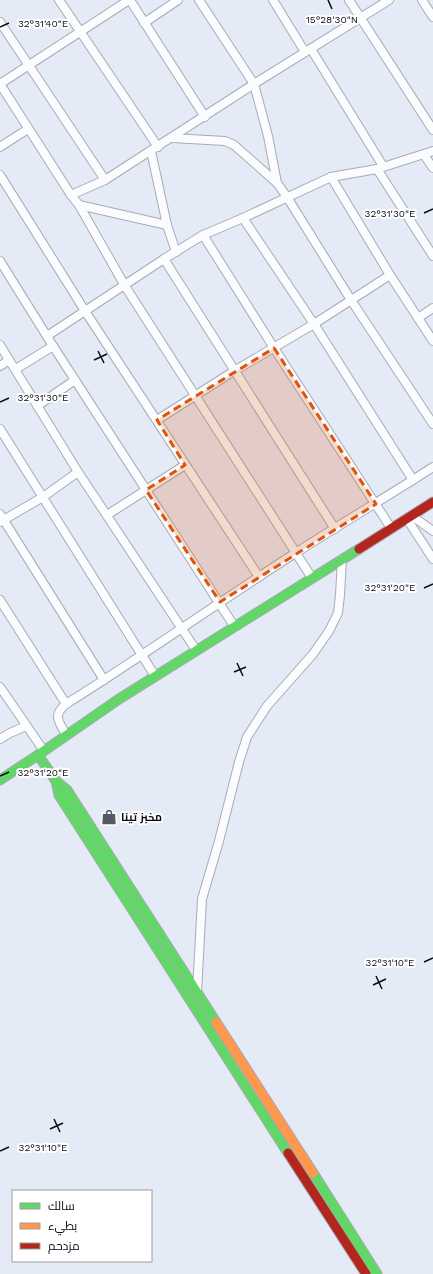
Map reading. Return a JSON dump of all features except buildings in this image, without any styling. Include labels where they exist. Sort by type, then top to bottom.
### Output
[{"type":"street","points":[[59,0],[154,149],[167,225],[176,252]]},
{"type":"street","points":[[205,117],[129,0],[0,84],[71,195],[79,205],[125,286],[312,578]]},
{"type":"street","points":[[144,23],[178,0]]},
{"type":"street","points":[[198,0],[254,84],[268,136],[277,183]]},
{"type":"street","points":[[273,0],[308,51],[433,256]]},
{"type":"street","points":[[349,0],[433,130]]},
{"type":"street","points":[[71,195],[105,180],[205,117],[254,84],[389,0]]},
{"type":"street","points":[[422,0],[433,17]]},
{"type":"street","points":[[0,22],[105,180]]},
{"type":"street","points":[[0,147],[28,129]]},
{"type":"street","points":[[172,138],[226,141],[234,145],[277,183],[351,300],[433,424]]},
{"type":"street","points":[[47,336],[203,235],[244,218],[331,177],[380,168],[433,152]]},
{"type":"street","points":[[424,155],[433,168]]},
{"type":"street","points":[[0,175],[85,310],[259,577]]},
{"type":"street","points":[[331,177],[390,275],[433,341]]},
{"type":"street","points":[[79,205],[167,225]]},
{"type":"street","points":[[244,218],[314,324],[413,480]]},
{"type":"street","points":[[203,235],[390,528]]},
{"type":"street","points":[[164,259],[335,529]]},
{"type":"street","points":[[0,261],[53,346],[220,602],[234,626]]},
{"type":"street","points":[[157,420],[234,371],[314,324],[390,275]]},
{"type":"street","points":[[418,318],[433,308]]},
{"type":"street","points":[[0,345],[78,472],[183,628],[196,650]]},
{"type":"street","points":[[16,369],[53,346]]},
{"type":"street","points":[[0,366],[10,360]]},
{"type":"street","points":[[37,406],[75,380]]},
{"type":"street","points":[[0,429],[155,676]]},
{"type":"street","points":[[108,515],[185,465]]},
{"type":"street","points":[[66,735],[57,714],[66,704],[295,553],[376,504],[433,467]]},
{"type":"street","points":[[78,472],[42,497],[1,519],[104,680]]},
{"type":"street","points":[[0,780],[155,676],[433,502]]},
{"type":"street","points":[[410,517],[433,531]]},
{"type":"street","points":[[410,517],[433,559]]},
{"type":"street","points":[[197,993],[202,899],[219,841],[239,762],[247,738],[267,706],[313,654],[330,631],[338,613],[342,559]]},
{"type":"street","points":[[0,600],[66,704]]},
{"type":"street","points":[[0,687],[26,726],[41,753],[56,781],[59,795],[366,1274]]},
{"type":"street","points":[[0,739],[26,726]]},
{"type":"street","points":[[56,781],[67,790],[378,1274]]},
{"type":"highlighted area","points":[[274,348],[376,504],[220,602],[146,490],[185,465],[157,420]]},
{"type":"traffic: fast","points":[[38,755],[119,699],[359,549]]},
{"type":"traffic: fast","points":[[0,780],[38,755],[56,781],[67,790],[216,1022]]},
{"type":"traffic: fast","points":[[56,781],[59,795],[288,1153]]},
{"type":"traffic: fast","points":[[313,1173],[377,1274]]},
{"type":"traffic: slow","points":[[216,1022],[313,1173]]},
{"type":"traffic: jam","points":[[359,549],[433,502]]},
{"type":"traffic: jam","points":[[288,1153],[366,1274]]},
{"type":"place","name":"مخبز تينا","points":[[109,817]]}]
